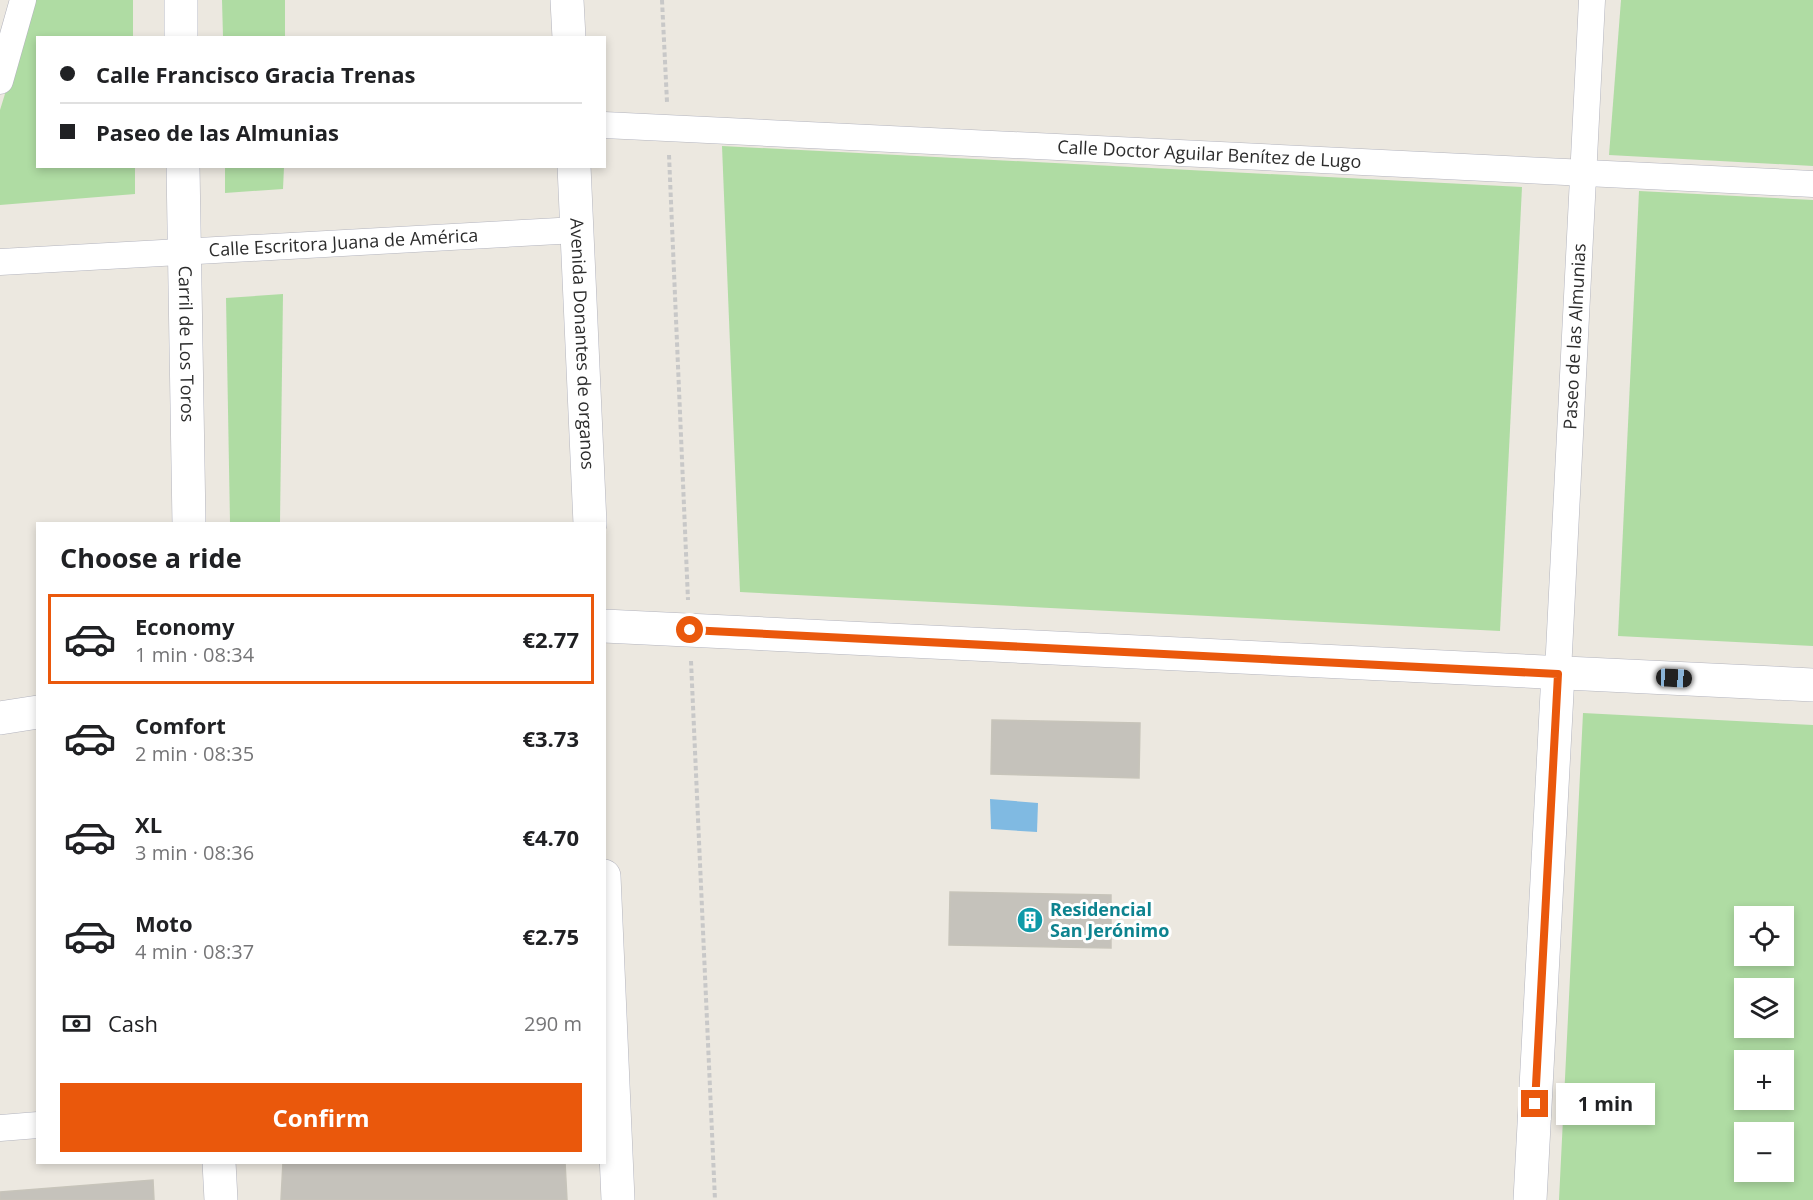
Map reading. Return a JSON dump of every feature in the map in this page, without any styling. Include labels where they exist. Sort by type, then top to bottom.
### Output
[{"type":"street","points":[[0,81],[23,0]]},
{"type":"street","points":[[181,0],[181,36]]},
{"type":"street","points":[[567,0],[569,36]]},
{"type":"street","name":"Paseo de las Almunias","points":[[1530,1200],[1592,0]]},
{"type":"street","name":"Calle Doctor Aguilar Benítez de Lugo","points":[[606,125],[1813,184]]},
{"type":"street","name":"Carril de Los Toros","points":[[183,168],[189,522]]},
{"type":"street","name":"Avenida Donantes de organos","points":[[574,168],[590,522]]},
{"type":"street","name":"Calle Escritora Juana de América","points":[[0,262],[577,230]]},
{"type":"street","points":[[606,626],[1813,685]]},
{"type":"street","points":[[0,718],[36,712]]},
{"type":"street","points":[[606,960],[609,1086],[618,1200]]},
{"type":"street","points":[[0,1128],[36,1125]]},
{"type":"street","points":[[219,1164],[221,1200]]},
{"type":"green space","points":[[34,0],[133,0],[133,36],[36,36],[36,168],[135,168],[135,194],[0,205],[0,110]]},
{"type":"green space","points":[[222,0],[285,0],[285,36],[223,36]]},
{"type":"green space","points":[[1621,0],[1813,0],[1813,166],[1609,155]]},
{"type":"green space","points":[[722,146],[1522,187],[1500,631],[740,592]]},
{"type":"green space","points":[[225,168],[284,168],[283,189],[225,193]]},
{"type":"green space","points":[[1639,191],[1813,200],[1813,646],[1618,636]]},
{"type":"green space","points":[[283,294],[280,522],[230,522],[226,298]]},
{"type":"green space","points":[[1583,713],[1813,725],[1813,1200],[1559,1200]]},
{"type":"water","points":[[990,799],[1038,803],[1037,832],[991,829]]},
{"type":"building","points":[[992,720],[1140,723],[1139,778],[991,774]]},
{"type":"building","name":"Residencial San Jerónimo","points":[[950,892],[1111,895],[1111,948],[949,945]]},
{"type":"building","points":[[283,1164],[565,1164],[567,1200],[281,1200]]},
{"type":"building","points":[[153,1180],[154,1200],[0,1200],[0,1192]]},
{"type":"place","name":"Residencial San Jerónimo","points":[[1030,920]]},
{"type":"route","points":[[690,630],[1558,674],[1535,1104]]}]
